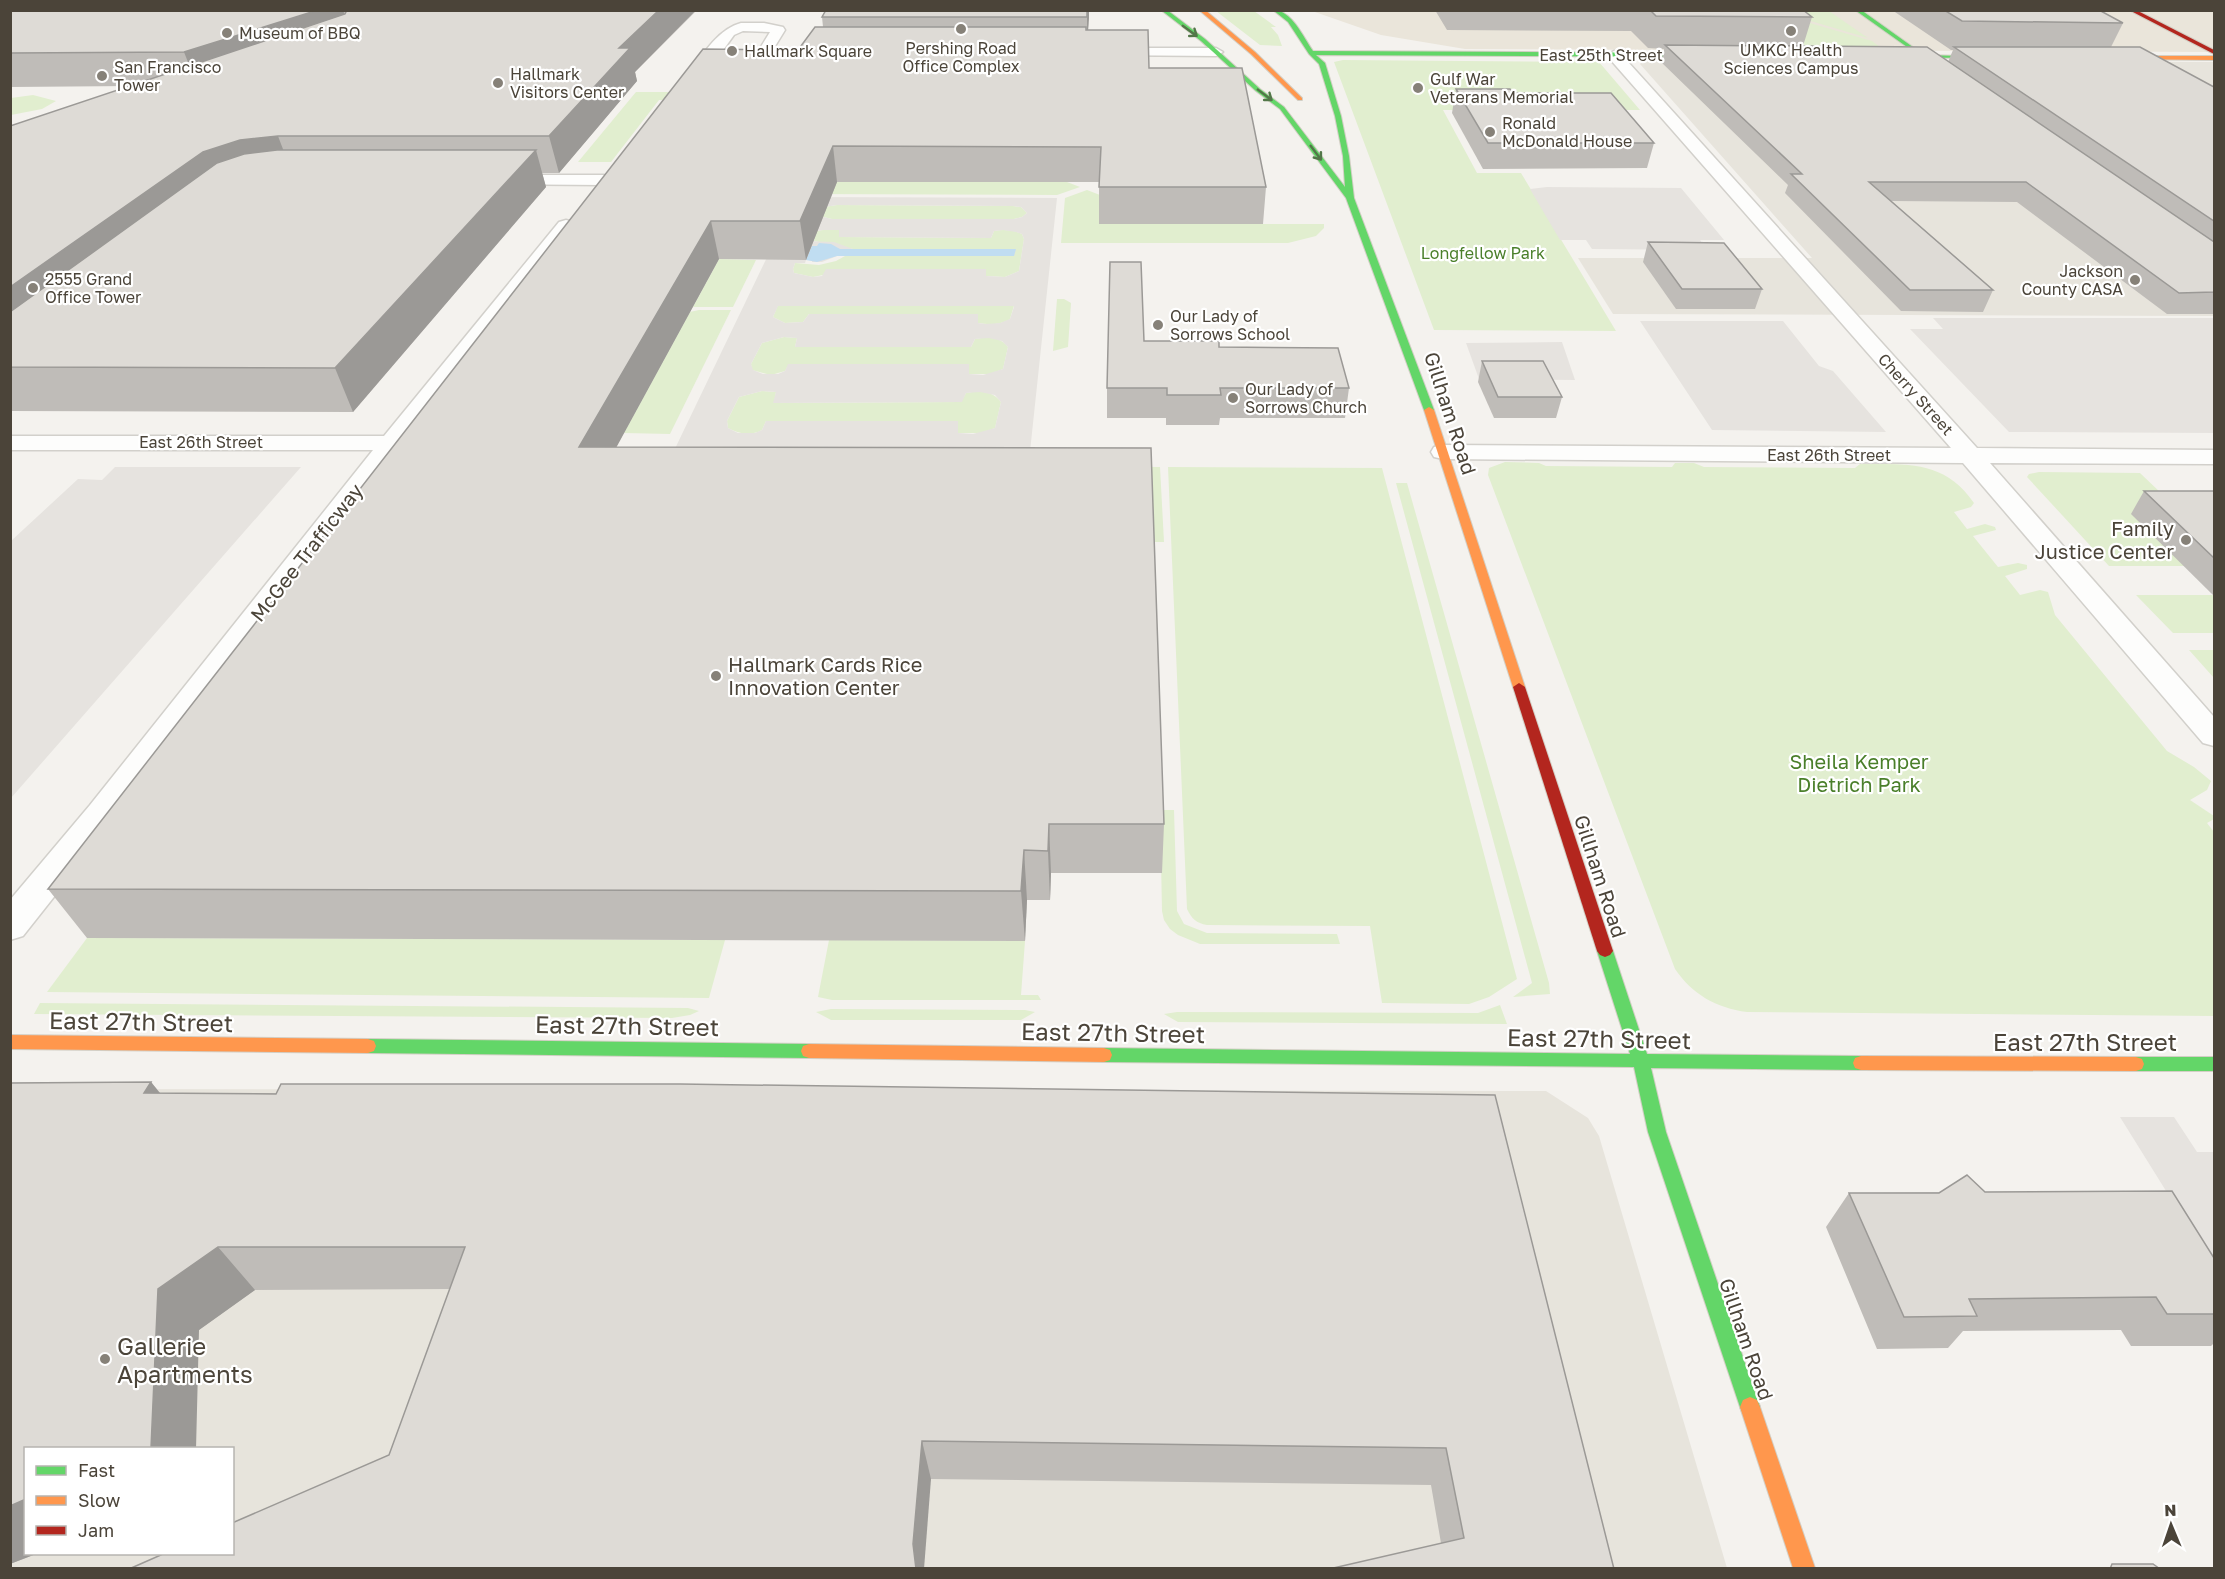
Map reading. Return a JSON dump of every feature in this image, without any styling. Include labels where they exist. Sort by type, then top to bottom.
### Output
[{"type":"main road","name":"Gillham Road","points":[[1162,10],[1282,108],[1350,198]]},
{"type":"main road","points":[[1201,10],[1292,85],[1312,109]]},
{"type":"main road","name":"Gillham Road","points":[[1275,10],[1290,21],[1308,58],[1322,63],[1332,119],[1346,156],[1350,198],[1412,359],[1443,452],[1641,1061],[1657,1132],[1804,1569]]},
{"type":"main road","points":[[1857,10],[1948,74]]},
{"type":"main road","points":[[2131,10],[2214,52]]},
{"type":"main road","points":[[1216,52],[1253,53]]},
{"type":"main road","name":"East 25th Street","points":[[1308,58],[1719,55]]},
{"type":"main road","points":[[1883,56],[2010,57]]},
{"type":"main road","points":[[2103,57],[2214,58]]},
{"type":"main road","points":[[1282,108],[1292,85]]},
{"type":"main road","name":"East 27th Street","points":[[10,1042],[1641,1061],[2214,1064]]},
{"type":"street","points":[[764,27],[778,30],[767,51],[746,81],[711,84],[694,82],[703,66],[733,29],[764,27]]},
{"type":"street","points":[[767,51],[786,51]]},
{"type":"street","points":[[1086,52],[1216,52]]},
{"type":"street","name":"Cherry Street","points":[[1614,55],[1971,456],[2214,736]]},
{"type":"street","name":"McGee Trafficway","points":[[10,926],[102,813],[391,442],[603,180],[477,180]]},
{"type":"street","name":"East 26th Street","points":[[10,443],[391,442]]},
{"type":"street","name":"East 26th Street","points":[[1443,452],[2214,457]]},
{"type":"shaded area","name":"UMKC Health Sciences Campus","points":[[2214,10],[2214,52],[1465,49],[1381,35],[1312,11]]},
{"type":"shaded area","points":[[1644,60],[2214,62],[2214,316],[1613,314],[1578,258],[1812,258],[1640,64]]},
{"type":"shaded area","points":[[1547,187],[1681,188],[1724,240],[1700,240],[1707,250],[1592,249],[1586,240],[1560,240],[1530,189]]},
{"type":"shaded area","points":[[796,197],[1057,198],[1029,461],[670,459]],"holes":[[[837,205],[1013,206],[1021,207],[1027,213],[1014,219],[832,219],[819,216],[824,207]],[[839,230],[839,237],[991,238],[994,231],[1003,230],[1022,234],[1024,239],[1019,271],[1005,277],[986,276],[986,269],[826,269],[822,276],[813,277],[794,273],[795,263],[805,263],[806,260],[822,262],[837,256],[1014,256],[1016,249],[853,249],[834,242],[805,241],[816,231]],[[778,306],[1014,306],[1010,319],[1000,323],[986,324],[978,323],[978,314],[809,314],[803,322],[785,323],[773,317]],[[784,337],[797,338],[795,347],[971,347],[975,339],[989,338],[1002,341],[1008,347],[1003,369],[983,375],[969,374],[969,364],[788,364],[785,371],[778,374],[763,374],[753,370],[751,364],[762,343]],[[762,391],[776,392],[773,403],[962,402],[966,393],[980,392],[995,395],[1001,402],[995,428],[973,434],[958,433],[958,421],[766,421],[762,430],[755,433],[738,433],[728,428],[727,421],[739,397]]]},
{"type":"shaded area","points":[[1933,318],[2214,318],[2214,433],[2009,432],[1910,329],[1943,329]]},
{"type":"shaded area","points":[[1640,321],[1783,321],[1819,366],[1833,371],[1886,432],[1712,430]]},
{"type":"shaded area","points":[[1562,342],[1575,380],[1479,379],[1466,343]]},
{"type":"shaded area","points":[[115,467],[301,467],[11,798],[11,541],[78,479],[102,480]]},
{"type":"shaded area","points":[[20,1089],[1546,1091],[1588,1118],[1599,1136],[1727,1568],[11,1568],[10,1091]]},
{"type":"shaded area","points":[[2120,1117],[2174,1117],[2197,1152],[2214,1152],[2214,1268]]},
{"type":"green space","points":[[1216,11],[1254,11],[1276,27],[1271,27],[1278,35],[1282,46],[1260,45]]},
{"type":"green space","points":[[1782,11],[1829,11],[1868,38],[1787,14]]},
{"type":"green space","points":[[1796,19],[1872,41],[1881,48],[1692,45]]},
{"type":"green space","name":"Longfellow Park","points":[[1343,60],[1599,62],[1640,110],[1443,110],[1477,173],[1521,173],[1616,331],[1434,330],[1334,62]]},
{"type":"green space","points":[[636,92],[691,92],[685,100],[659,100],[611,162],[578,162]]},
{"type":"green space","points":[[33,95],[56,101],[42,109],[11,115],[11,98]]},
{"type":"green space","points":[[796,182],[1067,182],[1080,187],[1057,195],[796,194]]},
{"type":"green space","points":[[1087,190],[1100,195],[1263,224],[1324,224],[1324,228],[1316,236],[1288,243],[1061,243],[1065,198]]},
{"type":"green space","points":[[837,205],[1013,206],[1021,207],[1027,213],[1014,219],[832,219],[819,216],[824,207]]},
{"type":"green space","points":[[839,230],[839,237],[991,238],[994,231],[1005,230],[1022,234],[1024,239],[1019,271],[1005,277],[986,276],[986,270],[813,277],[794,273],[795,263],[819,265],[845,256],[1014,256],[853,249],[814,241],[816,231]]},
{"type":"green space","points":[[719,259],[756,260],[733,307],[693,307]]},
{"type":"green space","points":[[781,298],[1016,299],[1010,319],[991,324],[978,323],[978,314],[809,314],[803,322],[785,323],[773,317]]},
{"type":"green space","points":[[1057,299],[1064,299],[1071,303],[1068,347],[1053,351]]},
{"type":"green space","points":[[731,310],[670,434],[624,433],[690,312]]},
{"type":"green space","points":[[784,337],[797,338],[795,347],[971,347],[975,339],[989,338],[997,339],[1008,347],[1003,369],[991,374],[969,374],[968,364],[789,364],[785,371],[771,375],[752,370],[751,364],[762,343]]},
{"type":"green space","points":[[762,391],[776,392],[774,403],[961,402],[966,393],[980,392],[994,395],[1001,402],[995,428],[982,433],[958,433],[958,422],[766,421],[762,430],[749,434],[728,428],[727,421],[739,397]]},
{"type":"green space","name":"Sheila Kemper Dietrich Park","points":[[1505,462],[1539,463],[1546,466],[1672,467],[1675,463],[1694,463],[1704,467],[1855,468],[1860,464],[1894,464],[1924,467],[1951,479],[1974,503],[1971,507],[1954,512],[1967,529],[1985,524],[1995,527],[1996,530],[1973,536],[1998,567],[2018,563],[2027,565],[2027,569],[2005,576],[2020,595],[2040,590],[2048,592],[2055,615],[2167,751],[2194,767],[2211,781],[2207,790],[2190,800],[2214,816],[2214,819],[2207,823],[2214,832],[2214,1016],[1747,1012],[1725,1007],[1697,993],[1675,969],[1488,475],[1489,468]]},
{"type":"green space","points":[[1031,466],[1160,467],[1164,542],[1152,542]]},
{"type":"green space","points":[[1168,467],[1382,468],[1517,979],[1489,997],[1469,1004],[1382,1003],[1370,926],[1207,925],[1197,922],[1191,915],[1187,909]]},
{"type":"green space","points":[[2039,472],[2140,473],[2183,514],[2185,566],[2109,566],[2027,477],[2029,474]]},
{"type":"green space","points":[[1396,483],[1407,483],[1549,983],[1550,994],[1513,997],[1532,983]]},
{"type":"green space","points":[[2136,595],[2213,595],[2214,633],[2173,633]]},
{"type":"green space","points":[[2189,650],[2214,650],[2214,678]]},
{"type":"green space","points":[[1160,810],[1174,810],[1177,911],[1184,924],[1207,933],[1337,934],[1340,944],[1200,944],[1178,935],[1164,920],[1162,911]]},
{"type":"green space","points":[[87,938],[725,940],[709,998],[47,992]]},
{"type":"green space","points":[[829,940],[1025,941],[1021,995],[1038,995],[1041,1000],[832,1000],[818,997]]},
{"type":"green space","points":[[40,1003],[688,1008],[699,1011],[672,1018],[34,1014]]},
{"type":"green space","points":[[1500,1005],[1507,1024],[1178,1022],[1164,1014],[1177,1012],[1478,1013]]},
{"type":"green space","points":[[831,1009],[1025,1010],[1035,1012],[1021,1020],[831,1020],[816,1012]]},
{"type":"water","points":[[819,243],[831,244],[840,249],[1016,249],[1014,256],[837,256],[817,262],[806,260],[812,246],[817,246]]},
{"type":"building","points":[[10,10],[318,10],[184,52],[10,53]]},
{"type":"building","points":[[347,10],[659,10],[619,48],[630,48],[549,136],[278,136],[240,140],[203,152],[10,287],[10,126],[345,14]]},
{"type":"building","points":[[826,10],[1087,10],[1087,17],[822,17]]},
{"type":"building","points":[[1650,10],[1803,10],[1812,17],[1656,16]]},
{"type":"building","points":[[1944,10],[2099,10],[2123,23],[1962,21]]},
{"type":"building","name":"Hallmark Cards Rice Innovation Center","points":[[815,27],[1086,27],[1086,30],[1148,30],[1149,68],[1242,68],[1266,187],[1099,187],[1101,147],[833,146],[800,221],[711,221],[579,447],[1151,448],[1164,824],[1049,824],[1048,851],[1024,850],[1021,891],[48,889],[703,49],[798,50]]},
{"type":"building","points":[[1665,45],[1927,47],[2214,242],[2214,292],[2179,293],[2026,182],[1869,182],[1993,290],[1910,290],[1791,174],[1802,174]]},
{"type":"building","points":[[1954,47],[2140,47],[2214,87],[2214,221]]},
{"type":"building","points":[[1456,89],[1510,89],[1513,93],[1611,93],[1654,143],[1488,143]]},
{"type":"building","points":[[277,150],[536,150],[335,368],[10,367],[10,312],[217,163],[244,154]]},
{"type":"building","points":[[1648,242],[1724,243],[1762,289],[1682,289]]},
{"type":"building","points":[[1110,262],[1141,262],[1144,341],[1219,341],[1219,347],[1338,348],[1349,388],[1220,388],[1221,395],[1167,395],[1167,388],[1107,388]]},
{"type":"building","points":[[1482,361],[1543,361],[1562,397],[1498,397]]},
{"type":"building","points":[[2144,491],[2214,491],[2214,558]]},
{"type":"building","points":[[151,1082],[144,1093],[276,1094],[281,1084],[680,1084],[1495,1095],[1614,1569],[1329,1569],[1464,1538],[1446,1448],[922,1441],[913,1544],[916,1569],[129,1569],[161,1555],[234,1555],[234,1522],[389,1455],[465,1247],[218,1247],[158,1289],[151,1447],[24,1447],[24,1500],[10,1506],[10,1083]]},
{"type":"building","points":[[1967,1175],[1985,1192],[2172,1191],[2214,1258],[2214,1314],[2167,1314],[2156,1297],[1969,1299],[1977,1316],[1904,1317],[1849,1193],[1939,1193]]},
{"type":"building","points":[[2112,1564],[2153,1564],[2160,1569],[2110,1569]]},
{"type":"traffic: fast","points":[[1163,10],[1203,40],[1258,90],[1282,108],[1350,198],[1429,410]]},
{"type":"traffic: fast","points":[[1275,10],[1290,21],[1311,53],[1322,63],[1338,116],[1346,156],[1350,198]]},
{"type":"traffic: fast","points":[[1857,10],[1927,59]]},
{"type":"traffic: fast","points":[[1311,53],[1709,55]]},
{"type":"traffic: fast","points":[[1895,56],[1994,57]]},
{"type":"traffic: fast","points":[[1605,951],[1641,1061],[1657,1132],[1750,1407]]},
{"type":"traffic: fast","points":[[368,1046],[809,1051]]},
{"type":"traffic: fast","points":[[1104,1055],[1861,1063]]},
{"type":"traffic: fast","points":[[2136,1064],[2214,1064]]},
{"type":"traffic: slow","points":[[1201,10],[1253,53],[1300,99]]},
{"type":"traffic: slow","points":[[2114,57],[2214,58]]},
{"type":"traffic: slow","points":[[1429,410],[1519,687]]},
{"type":"traffic: slow","points":[[10,1042],[368,1046]]},
{"type":"traffic: slow","points":[[809,1051],[1104,1055]]},
{"type":"traffic: slow","points":[[1861,1063],[2136,1064]]},
{"type":"traffic: slow","points":[[1750,1407],[1804,1568]]},
{"type":"traffic: jam","points":[[2131,10],[2214,52]]},
{"type":"traffic: jam","points":[[1519,687],[1605,951]]},
{"type":"place","name":"Pershing Road Office Complex","points":[[961,29]]},
{"type":"place","name":"UMKC Health Sciences Campus","points":[[1791,31]]},
{"type":"place","name":"Museum of BBQ","points":[[227,33]]},
{"type":"place","name":"Hallmark Square","points":[[732,51]]},
{"type":"place","name":"San Francisco Tower","points":[[102,76]]},
{"type":"place","name":"Hallmark Visitors Center","points":[[498,83]]},
{"type":"place","name":"Gulf War Veterans Memorial","points":[[1418,88]]},
{"type":"place","name":"Ronald McDonald House","points":[[1490,132]]},
{"type":"place","name":"Jackson County CASA","points":[[2135,280]]},
{"type":"place","name":"2555 Grand Office Tower","points":[[33,288]]},
{"type":"place","name":"Our Lady of Sorrows School","points":[[1158,325]]},
{"type":"place","name":"Our Lady of Sorrows Church","points":[[1233,398]]},
{"type":"place","name":"Family Justice Center","points":[[2186,540]]},
{"type":"place","name":"Hallmark Cards Rice Innovation Center","points":[[716,676]]},
{"type":"place","name":"Gallerie Apartments","points":[[105,1359]]}]
